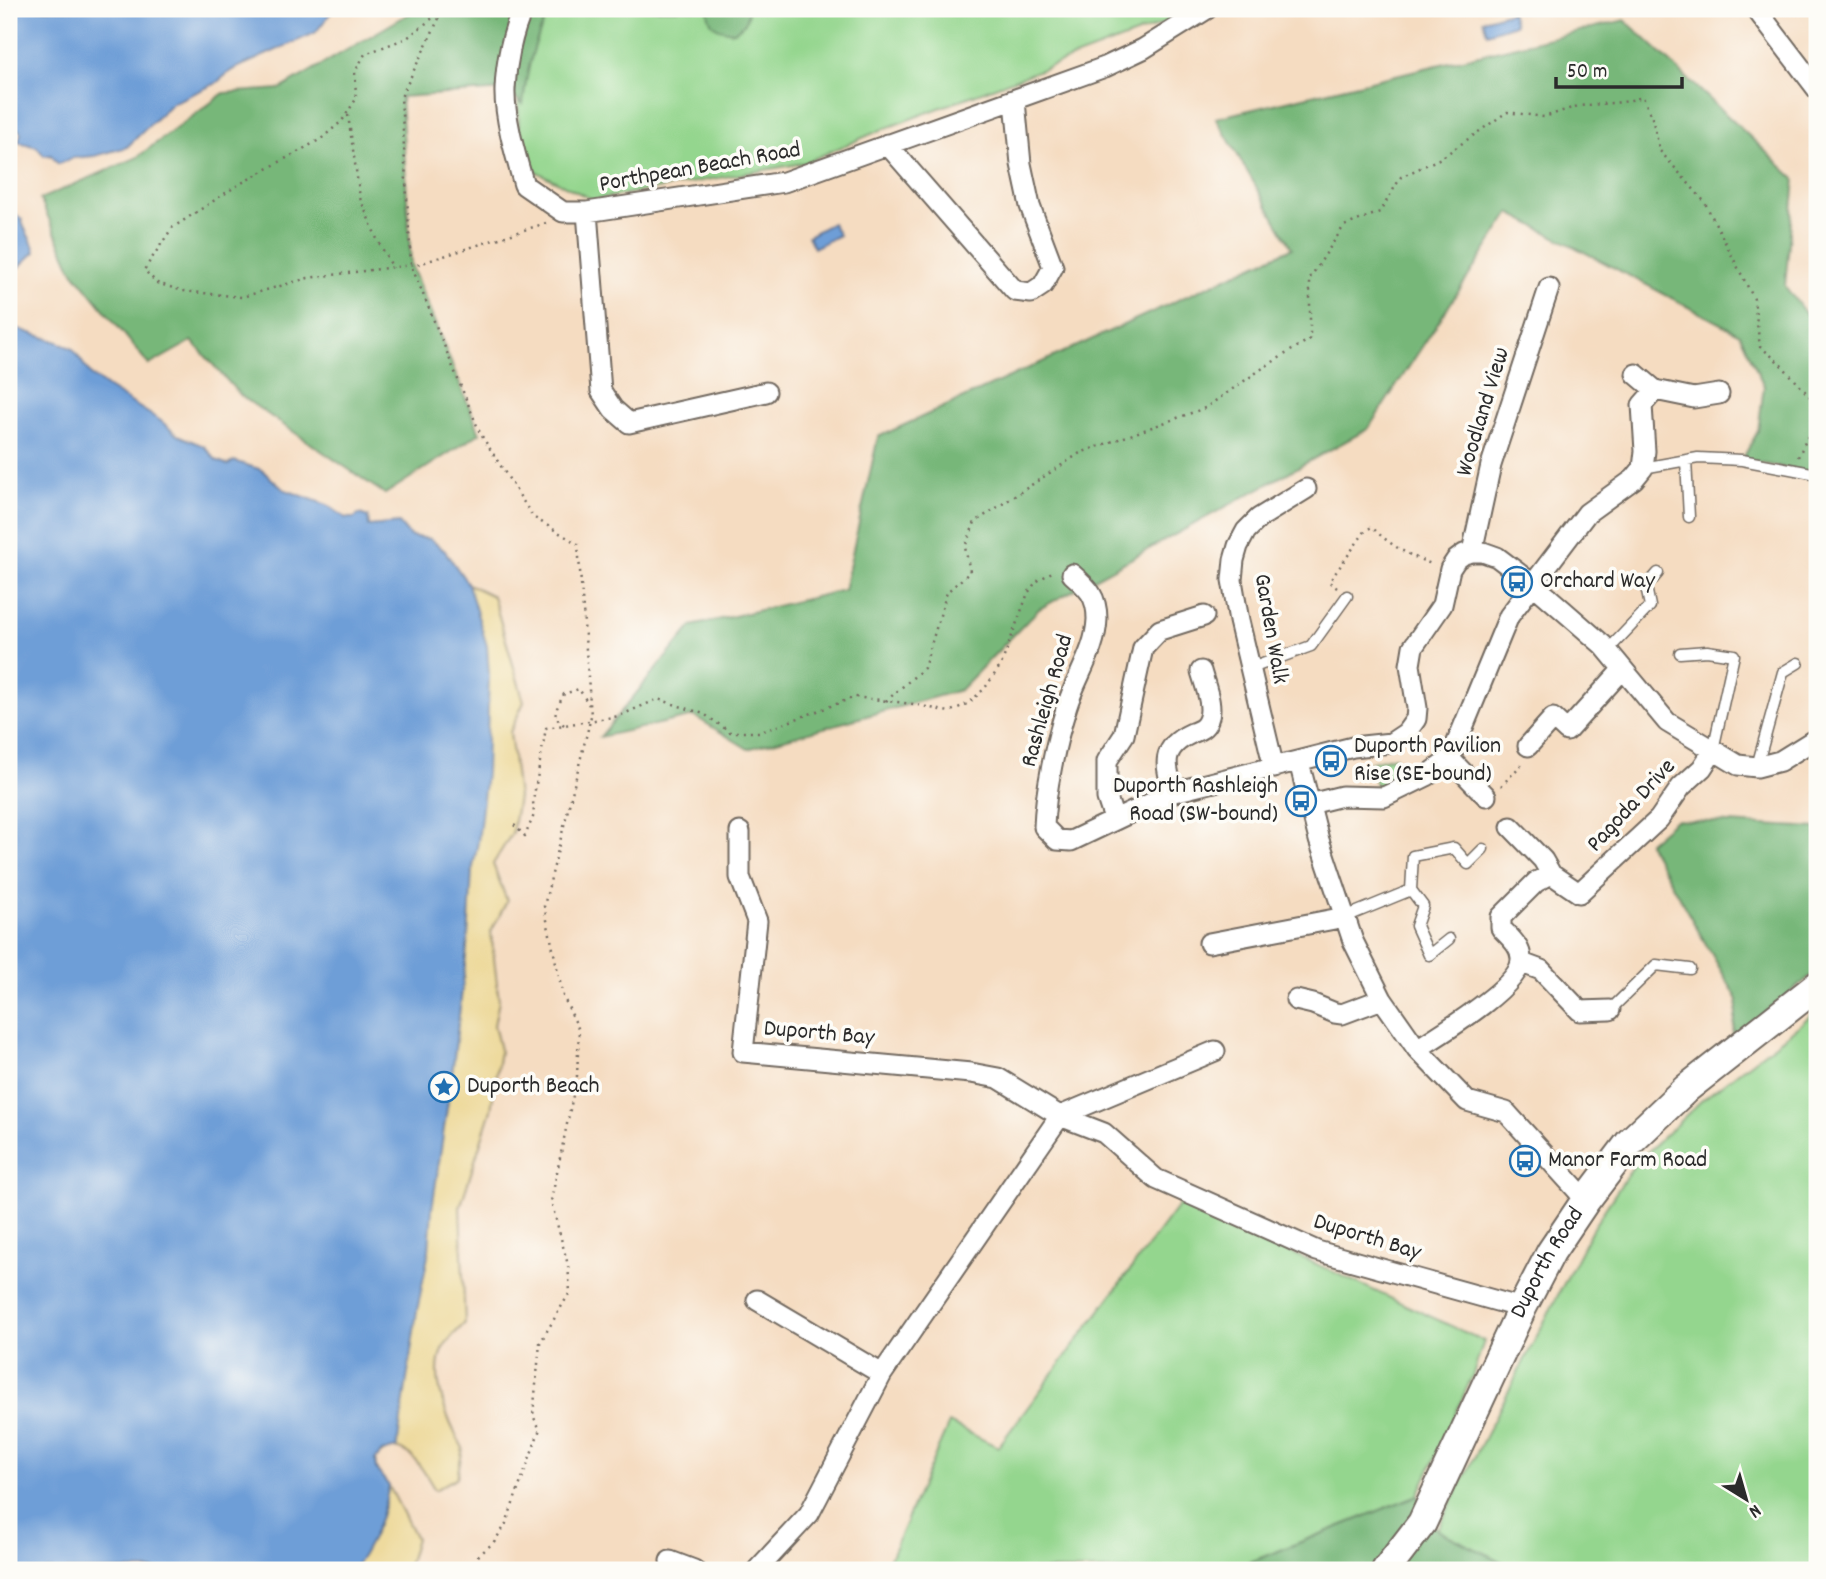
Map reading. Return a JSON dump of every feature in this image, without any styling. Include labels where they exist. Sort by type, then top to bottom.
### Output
[{"type":"street","points":[[523,9],[516,25],[505,90],[512,141],[524,185],[563,212]]},
{"type":"street","name":"Porthpean Beach Road","points":[[563,212],[587,212],[784,182],[815,173],[887,144],[1015,101],[1117,61],[1143,49],[1207,9]]},
{"type":"street","points":[[1756,9],[1817,89]]},
{"type":"street","points":[[887,144],[1015,291],[1031,293],[1043,285],[1053,267],[1030,206],[1021,164],[1015,101]]},
{"type":"street","points":[[587,212],[601,391],[612,410],[629,422],[766,392]]},
{"type":"street","name":"Woodland View","points":[[1472,552],[1483,497],[1501,431],[1549,288]]},
{"type":"street","points":[[1636,374],[1655,390],[1694,398],[1719,394]]},
{"type":"street","points":[[1310,804],[1342,796],[1384,797],[1427,776],[1450,759],[1509,616],[1587,513],[1634,479],[1643,468],[1645,451],[1642,405],[1655,390]]},
{"type":"street","name":"Garden Walk","points":[[1274,768],[1249,669],[1232,580],[1238,546],[1246,531],[1259,518],[1306,489]]},
{"type":"street","points":[[1450,572],[1456,560],[1464,554],[1483,552],[1497,557],[1534,585],[1608,651],[1667,722],[1738,765],[1757,767],[1780,761],[1817,738]]},
{"type":"street","name":"Rashleigh Road","points":[[1072,574],[1092,591],[1097,619],[1090,652],[1067,706],[1044,804],[1044,827],[1057,840],[1071,841],[1174,792],[1353,747],[1391,743],[1406,733],[1416,719],[1418,708],[1410,656],[1413,647],[1442,605],[1450,572]]},
{"type":"street","points":[[1114,819],[1107,798],[1107,761],[1124,735],[1143,648],[1160,630],[1204,616]]},
{"type":"street","points":[[1528,746],[1553,718],[1567,731],[1622,670]]},
{"type":"street","points":[[1174,792],[1167,772],[1167,756],[1179,739],[1204,728],[1209,719],[1210,708],[1201,671]]},
{"type":"street","name":"Pagoda Drive","points":[[1551,874],[1578,893],[1659,819],[1681,786],[1702,768],[1713,751]]},
{"type":"street","points":[[1450,759],[1486,796]]},
{"type":"street","points":[[1299,762],[1319,840],[1353,941],[1382,999],[1417,1049],[1467,1101],[1506,1112],[1586,1200]]},
{"type":"street","points":[[1417,1049],[1475,1012],[1513,977],[1522,963],[1520,950],[1501,928],[1501,917],[1536,882],[1551,874],[1543,860],[1511,827]]},
{"type":"street","name":"Duporth Bay","points":[[740,831],[740,877],[757,921],[743,1052],[971,1073],[998,1078],[1060,1116],[1104,1133],[1156,1179],[1317,1251],[1522,1308]]},
{"type":"street","points":[[1209,943],[1345,917]]},
{"type":"street","points":[[1522,963],[1541,970],[1580,1011],[1610,1010]]},
{"type":"street","name":"Duporth Road","points":[[1385,1570],[1422,1523],[1522,1308],[1551,1252],[1586,1200],[1630,1142],[1687,1087],[1817,986]]},
{"type":"street","points":[[1296,1000],[1342,1014],[1382,999]]},
{"type":"street","points":[[757,1570],[809,1514],[881,1374],[1060,1116],[1215,1051]]},
{"type":"street","points":[[757,1300],[881,1374]]},
{"type":"street","points":[[670,1561],[694,1570]]},
{"type":"lane","points":[[1643,468],[1698,458],[1742,460],[1817,474]]},
{"type":"lane","points":[[1686,460],[1689,517]]},
{"type":"lane","points":[[1608,651],[1650,606],[1646,587],[1658,573]]},
{"type":"lane","points":[[1249,669],[1311,646],[1347,596]]},
{"type":"lane","points":[[1680,653],[1707,651],[1734,655],[1713,751]]},
{"type":"lane","points":[[1757,767],[1783,672],[1798,663]]},
{"type":"lane","points":[[1449,939],[1429,955],[1416,926],[1423,906],[1411,890],[1413,856],[1454,848],[1468,864],[1483,849]]},
{"type":"lane","points":[[1345,917],[1411,890]]},
{"type":"lane","points":[[1610,1010],[1656,965],[1690,969]]},
{"type":"path","points":[[444,9],[407,38],[365,54],[355,72],[356,99],[342,121],[321,139],[238,185],[172,228],[144,270],[157,284],[183,291],[242,297],[308,278],[411,265],[552,221],[563,212]]},
{"type":"path","points":[[444,9],[401,97],[411,265],[480,433],[533,517],[578,544],[591,716],[544,906],[563,996],[579,1030],[577,1076],[551,1201],[568,1265],[570,1292],[540,1343],[533,1416],[540,1429],[505,1526],[493,1543],[478,1556],[477,1570]]},
{"type":"path","points":[[886,701],[924,668],[947,592],[970,572],[965,547],[975,522],[1080,453],[1205,408],[1310,339],[1310,278],[1344,226],[1380,212],[1401,177],[1441,158],[1507,112],[1544,117],[1578,106],[1623,102],[1643,97],[1652,118],[1660,151],[1704,201],[1754,299],[1760,347],[1780,361],[1817,404]]},
{"type":"path","points":[[348,112],[360,198],[377,239],[393,268]]},
{"type":"path","points":[[1792,469],[1817,417]]},
{"type":"path","points":[[1347,596],[1329,582],[1366,530],[1372,527],[1397,548],[1450,572]]},
{"type":"path","points":[[513,825],[525,836],[534,815],[533,801],[546,728],[619,716],[658,699],[704,714],[730,732],[761,732],[855,697],[949,712],[969,703],[985,688],[1001,665],[1028,593],[1036,582],[1055,570],[1072,574]]},
{"type":"path","points":[[564,725],[555,717],[556,708],[565,694],[579,689],[590,708]]},
{"type":"path","points":[[1486,796],[1489,799],[1534,751],[1528,746]]},
{"type":"green space","points":[[417,9],[523,9],[505,90],[401,97],[411,265],[480,433],[385,494],[241,396],[192,341],[149,365],[72,270],[40,199],[136,158],[224,93],[280,89]]},
{"type":"green space","points":[[529,9],[550,9],[532,55],[523,104],[513,96],[515,57]]},
{"type":"green space","points":[[542,9],[1190,9],[1178,18],[881,130],[804,163],[593,200],[535,171],[519,137],[518,84]]},
{"type":"green space","points":[[710,9],[749,9],[745,23],[734,32],[713,25],[708,12]]},
{"type":"green space","points":[[1625,20],[1795,179],[1785,286],[1817,329],[1817,485],[1792,469],[1742,460],[1758,431],[1764,386],[1740,334],[1510,213],[1368,429],[1039,609],[960,690],[748,749],[694,716],[600,737],[692,626],[844,590],[878,437],[1292,248],[1216,118]]},
{"type":"green space","points":[[1395,756],[1402,780],[1377,788],[1369,763]]},
{"type":"green space","points":[[1675,820],[1817,828],[1817,971],[1732,1039],[1738,1000],[1648,843]]},
{"type":"green space","points":[[1817,1009],[1817,1570],[1518,1570],[1437,1530],[1592,1229],[1634,1165],[1702,1100]]},
{"type":"green space","points":[[1181,1202],[1484,1341],[1472,1377],[1418,1495],[1240,1566],[1240,1570],[885,1570],[949,1423],[998,1447]]},
{"type":"green space","points":[[1418,1495],[1437,1530],[1518,1570],[1240,1570],[1239,1567]]},
{"type":"sand","name":"Duporth Beach","points":[[468,584],[493,596],[524,702],[510,732],[518,797],[512,833],[493,864],[507,901],[491,932],[499,1001],[494,1025],[500,1050],[491,1110],[460,1208],[465,1323],[450,1338],[439,1359],[442,1399],[463,1448],[457,1477],[435,1490],[418,1463],[403,1450],[385,1451],[375,1459],[376,1469],[389,1486],[416,1538],[407,1570],[307,1570],[445,597]]},
{"type":"water","points":[[9,9],[334,9],[315,33],[232,70],[215,84],[172,103],[127,147],[95,156],[73,158],[58,164],[51,155],[44,156],[37,147],[18,142],[21,133],[18,129],[9,133]]},
{"type":"water","points":[[1511,12],[1515,24],[1487,33],[1483,20]]},
{"type":"water","points":[[9,199],[15,214],[22,219],[35,252],[19,267],[9,266]]},
{"type":"water","points":[[832,223],[839,235],[814,248],[808,236]]},
{"type":"water","points":[[9,326],[73,349],[91,375],[161,421],[177,435],[204,446],[216,460],[228,465],[234,461],[262,470],[283,489],[327,505],[346,518],[354,518],[360,514],[368,517],[369,526],[399,523],[410,536],[430,539],[445,551],[468,584],[487,646],[489,675],[486,773],[472,872],[468,940],[432,1209],[429,1251],[417,1311],[397,1448],[382,1452],[375,1460],[376,1469],[389,1486],[387,1497],[371,1540],[353,1570],[9,1570]]},
{"type":"place","name":"Orchard Way","points":[[1517,582]]},
{"type":"place","name":"Duporth Pavilion Rise (SE-bound)","points":[[1331,761]]},
{"type":"place","name":"Duporth Rashleigh Road (SW-bound)","points":[[1301,801]]},
{"type":"place","name":"Duporth Beach","points":[[444,1087]]},
{"type":"place","name":"Manor Farm Road","points":[[1525,1161]]}]
